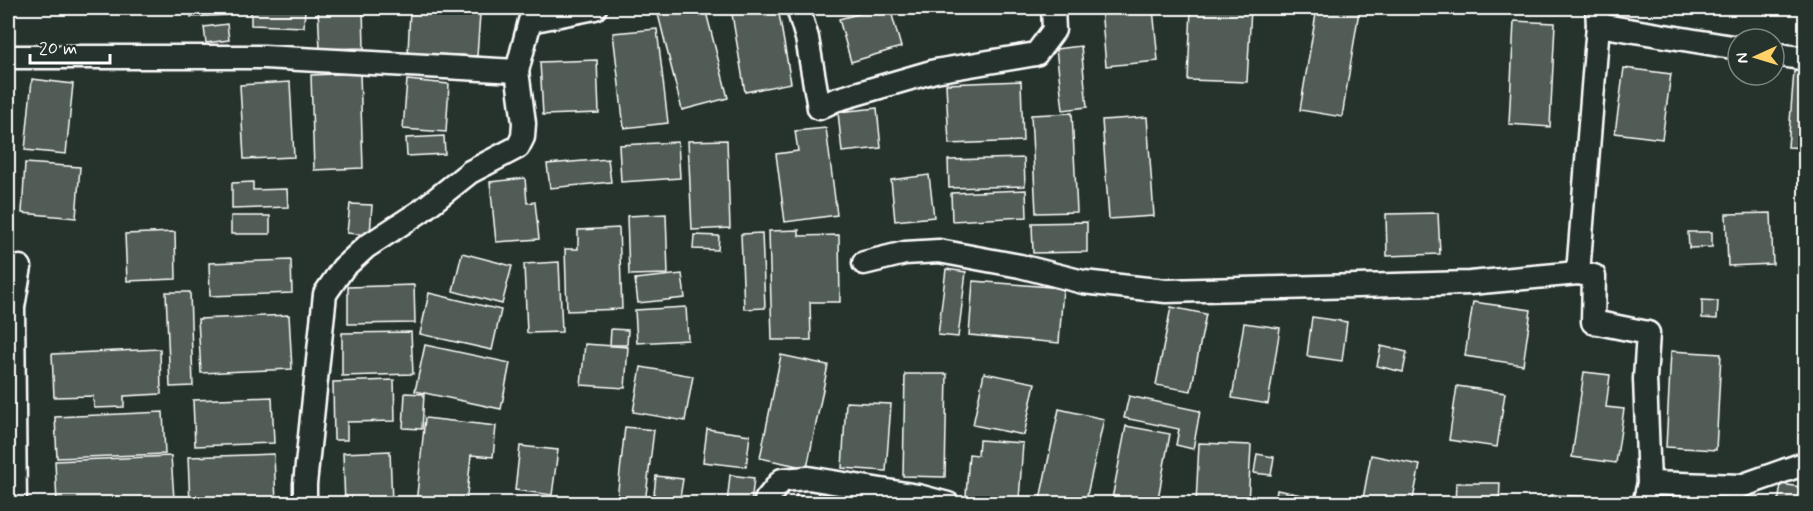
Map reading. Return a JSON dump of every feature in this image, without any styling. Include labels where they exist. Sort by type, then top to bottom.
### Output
[{"type":"street","points":[[305,504],[305,484],[325,294],[343,268],[366,247],[421,211],[470,172],[518,147],[523,136],[524,123],[517,71],[532,14],[595,8]]},
{"type":"street","points":[[798,8],[807,38],[819,108],[835,100],[934,71],[1036,54],[1054,30],[1053,8]]},
{"type":"street","points":[[1578,273],[1597,16],[1726,45]]},
{"type":"street","points":[[1786,56],[1806,59]]},
{"type":"street","points":[[8,57],[264,57],[517,71]]},
{"type":"street","points":[[864,263],[905,253],[939,252],[1020,266],[1083,282],[1166,291],[1470,283],[1578,273],[1594,276],[1593,322],[1648,333],[1645,379],[1647,493],[1741,486],[1806,463]]},
{"type":"street","points":[[15,504],[13,308],[20,267]]},
{"type":"street","points":[[766,504],[766,500],[782,480],[808,478],[918,496],[948,504]]},
{"type":"building","points":[[191,8],[227,8],[227,15],[191,17]]},
{"type":"building","points":[[251,8],[305,8],[304,27],[251,25]]},
{"type":"building","points":[[318,8],[363,8],[364,48],[320,49]]},
{"type":"building","points":[[683,8],[705,8],[728,98],[682,110],[658,14]]},
{"type":"building","points":[[731,8],[778,8],[791,83],[745,92]]},
{"type":"building","points":[[880,8],[890,8],[901,47],[851,62],[839,19]]},
{"type":"building","points":[[1101,8],[1153,8],[1158,61],[1106,66]]},
{"type":"building","points":[[1191,8],[1251,8],[1247,82],[1188,80]]},
{"type":"building","points":[[1317,8],[1359,11],[1342,117],[1300,110]]},
{"type":"building","points":[[410,10],[480,14],[477,56],[408,53]]},
{"type":"building","points":[[1514,21],[1555,23],[1550,127],[1509,124]]},
{"type":"building","points":[[227,24],[229,40],[206,43],[204,27]]},
{"type":"building","points":[[657,29],[668,123],[624,128],[613,33]]},
{"type":"building","points":[[1081,46],[1087,107],[1063,110],[1056,49]]},
{"type":"building","points":[[597,60],[599,113],[543,115],[540,62]]},
{"type":"building","points":[[1624,68],[1671,74],[1662,139],[1615,133]]},
{"type":"building","points":[[1794,71],[1806,72],[1806,148],[1788,147]]},
{"type":"building","points":[[360,73],[363,168],[314,170],[311,75]]},
{"type":"building","points":[[32,79],[73,84],[66,154],[25,150]]},
{"type":"building","points":[[407,80],[449,84],[446,132],[403,129]]},
{"type":"building","points":[[1021,81],[1023,141],[949,144],[946,84]]},
{"type":"building","points":[[290,82],[294,157],[244,159],[240,85]]},
{"type":"building","points":[[877,108],[881,148],[842,152],[838,112]]},
{"type":"building","points":[[1072,113],[1077,212],[1036,213],[1031,115]]},
{"type":"building","points":[[1147,117],[1154,216],[1109,219],[1102,120]]},
{"type":"building","points":[[826,128],[837,215],[785,222],[776,154],[798,151],[795,131]]},
{"type":"building","points":[[444,136],[445,154],[407,156],[406,138]]},
{"type":"building","points":[[727,140],[730,228],[692,230],[688,141]]},
{"type":"building","points":[[678,142],[680,178],[621,182],[619,145]]},
{"type":"building","points":[[1024,158],[1025,186],[949,188],[948,160]]},
{"type":"building","points":[[608,159],[611,182],[550,188],[547,164]]},
{"type":"building","points":[[25,163],[80,167],[76,218],[22,213]]},
{"type":"building","points":[[929,175],[934,217],[895,221],[891,180]]},
{"type":"building","points":[[525,178],[527,203],[535,202],[539,239],[496,242],[490,182]]},
{"type":"building","points":[[253,182],[253,190],[287,189],[288,207],[232,209],[232,183]]},
{"type":"building","points":[[1026,190],[1027,217],[952,221],[951,193]]},
{"type":"building","points":[[350,204],[372,205],[370,235],[347,233]]},
{"type":"building","points":[[1438,213],[1440,254],[1387,256],[1386,214]]},
{"type":"building","points":[[1771,213],[1773,264],[1728,266],[1726,214]]},
{"type":"building","points":[[666,214],[668,274],[629,275],[627,216]]},
{"type":"building","points":[[231,216],[270,216],[270,234],[231,234]]},
{"type":"building","points":[[1087,222],[1087,252],[1033,253],[1032,223]]},
{"type":"building","points":[[619,228],[622,309],[567,311],[565,249],[578,249],[578,230]]},
{"type":"building","points":[[799,230],[799,236],[839,235],[840,302],[810,302],[811,340],[772,340],[769,231]]},
{"type":"building","points":[[175,232],[176,279],[127,281],[125,234]]},
{"type":"building","points":[[1688,232],[1712,232],[1712,247],[1689,248]]},
{"type":"building","points":[[762,233],[765,308],[744,309],[741,234]]},
{"type":"building","points":[[694,235],[719,236],[718,250],[693,249]]},
{"type":"building","points":[[462,253],[512,266],[502,304],[453,291]]},
{"type":"building","points":[[291,260],[292,293],[210,296],[209,263]]},
{"type":"building","points":[[559,262],[562,332],[527,333],[524,264]]},
{"type":"building","points":[[946,269],[966,272],[958,337],[938,335]]},
{"type":"building","points":[[682,274],[685,298],[638,303],[635,279]]},
{"type":"building","points":[[973,281],[1063,288],[1059,343],[969,335]]},
{"type":"building","points":[[414,285],[415,323],[348,324],[348,287]]},
{"type":"building","points":[[166,292],[190,292],[193,386],[170,387]]},
{"type":"building","points":[[429,293],[501,310],[492,350],[420,334]]},
{"type":"building","points":[[1702,300],[1718,301],[1717,319],[1702,318]]},
{"type":"building","points":[[1473,302],[1531,310],[1523,365],[1465,356]]},
{"type":"building","points":[[686,307],[688,340],[637,343],[635,310]]},
{"type":"building","points":[[1171,307],[1206,314],[1191,391],[1156,385]]},
{"type":"building","points":[[289,315],[292,369],[201,373],[198,319]]},
{"type":"building","points":[[1312,317],[1347,322],[1342,361],[1307,356]]},
{"type":"building","points":[[1244,323],[1280,328],[1268,404],[1232,398]]},
{"type":"building","points":[[611,329],[628,330],[627,345],[610,345]]},
{"type":"building","points":[[411,332],[413,374],[342,376],[342,333]]},
{"type":"building","points":[[585,344],[628,347],[625,388],[581,385]]},
{"type":"building","points":[[425,345],[510,363],[501,409],[415,391]]},
{"type":"building","points":[[1381,346],[1407,352],[1403,372],[1377,366]]},
{"type":"building","points":[[160,349],[161,394],[124,396],[124,407],[94,408],[93,396],[54,397],[52,354]]},
{"type":"building","points":[[1671,351],[1721,354],[1716,450],[1666,447]]},
{"type":"building","points":[[781,355],[828,365],[807,468],[760,458]]},
{"type":"building","points":[[641,367],[693,376],[685,421],[633,412]]},
{"type":"building","points":[[1584,372],[1610,375],[1606,407],[1624,409],[1616,463],[1572,457]]},
{"type":"building","points":[[984,373],[1035,383],[1024,435],[973,425]]},
{"type":"building","points":[[905,374],[947,374],[945,477],[903,476]]},
{"type":"building","points":[[394,380],[395,421],[347,422],[347,440],[334,440],[333,382]]},
{"type":"building","points":[[1457,386],[1505,393],[1497,447],[1449,440]]},
{"type":"building","points":[[405,393],[424,394],[422,429],[403,428]]},
{"type":"building","points":[[1129,396],[1200,411],[1193,449],[1176,445],[1179,429],[1124,418]]},
{"type":"building","points":[[272,397],[274,443],[195,446],[193,400]]},
{"type":"building","points":[[846,402],[891,404],[886,471],[842,468]]},
{"type":"building","points":[[1059,409],[1104,419],[1085,504],[1039,504]]},
{"type":"building","points":[[163,412],[165,454],[57,458],[55,417]]},
{"type":"building","points":[[425,418],[496,426],[493,457],[471,455],[466,504],[416,504]]},
{"type":"building","points":[[1126,426],[1170,434],[1157,504],[1111,504]]},
{"type":"building","points":[[625,427],[654,430],[645,503],[617,499]]},
{"type":"building","points":[[707,429],[750,435],[746,467],[703,462]]},
{"type":"building","points":[[979,440],[1023,443],[1019,500],[966,496],[969,454],[978,455]]},
{"type":"building","points":[[1199,443],[1251,445],[1248,504],[1196,504]]},
{"type":"building","points":[[520,446],[558,450],[552,495],[515,490]]},
{"type":"building","points":[[390,451],[392,504],[345,504],[343,453]]},
{"type":"building","points":[[274,454],[276,504],[190,504],[188,457]]},
{"type":"building","points":[[1257,454],[1274,457],[1271,475],[1254,473]]},
{"type":"building","points":[[1371,455],[1420,465],[1412,504],[1362,504]]},
{"type":"building","points":[[171,456],[174,499],[57,504],[55,461]]},
{"type":"building","points":[[730,475],[754,478],[751,504],[727,504]]},
{"type":"building","points":[[656,476],[683,479],[679,504],[653,504]]},
{"type":"building","points":[[1456,483],[1500,483],[1499,504],[1455,504]]},
{"type":"building","points":[[1781,484],[1800,487],[1798,504],[1778,504]]},
{"type":"building","points":[[820,487],[893,499],[893,504],[795,504],[796,495],[818,499]]},
{"type":"building","points":[[1277,490],[1322,499],[1321,504],[1275,504]]},
{"type":"building","points":[[1551,495],[1600,497],[1600,504],[1551,504]]},
{"type":"building","points":[[1665,500],[1694,504],[1665,504]]}]
